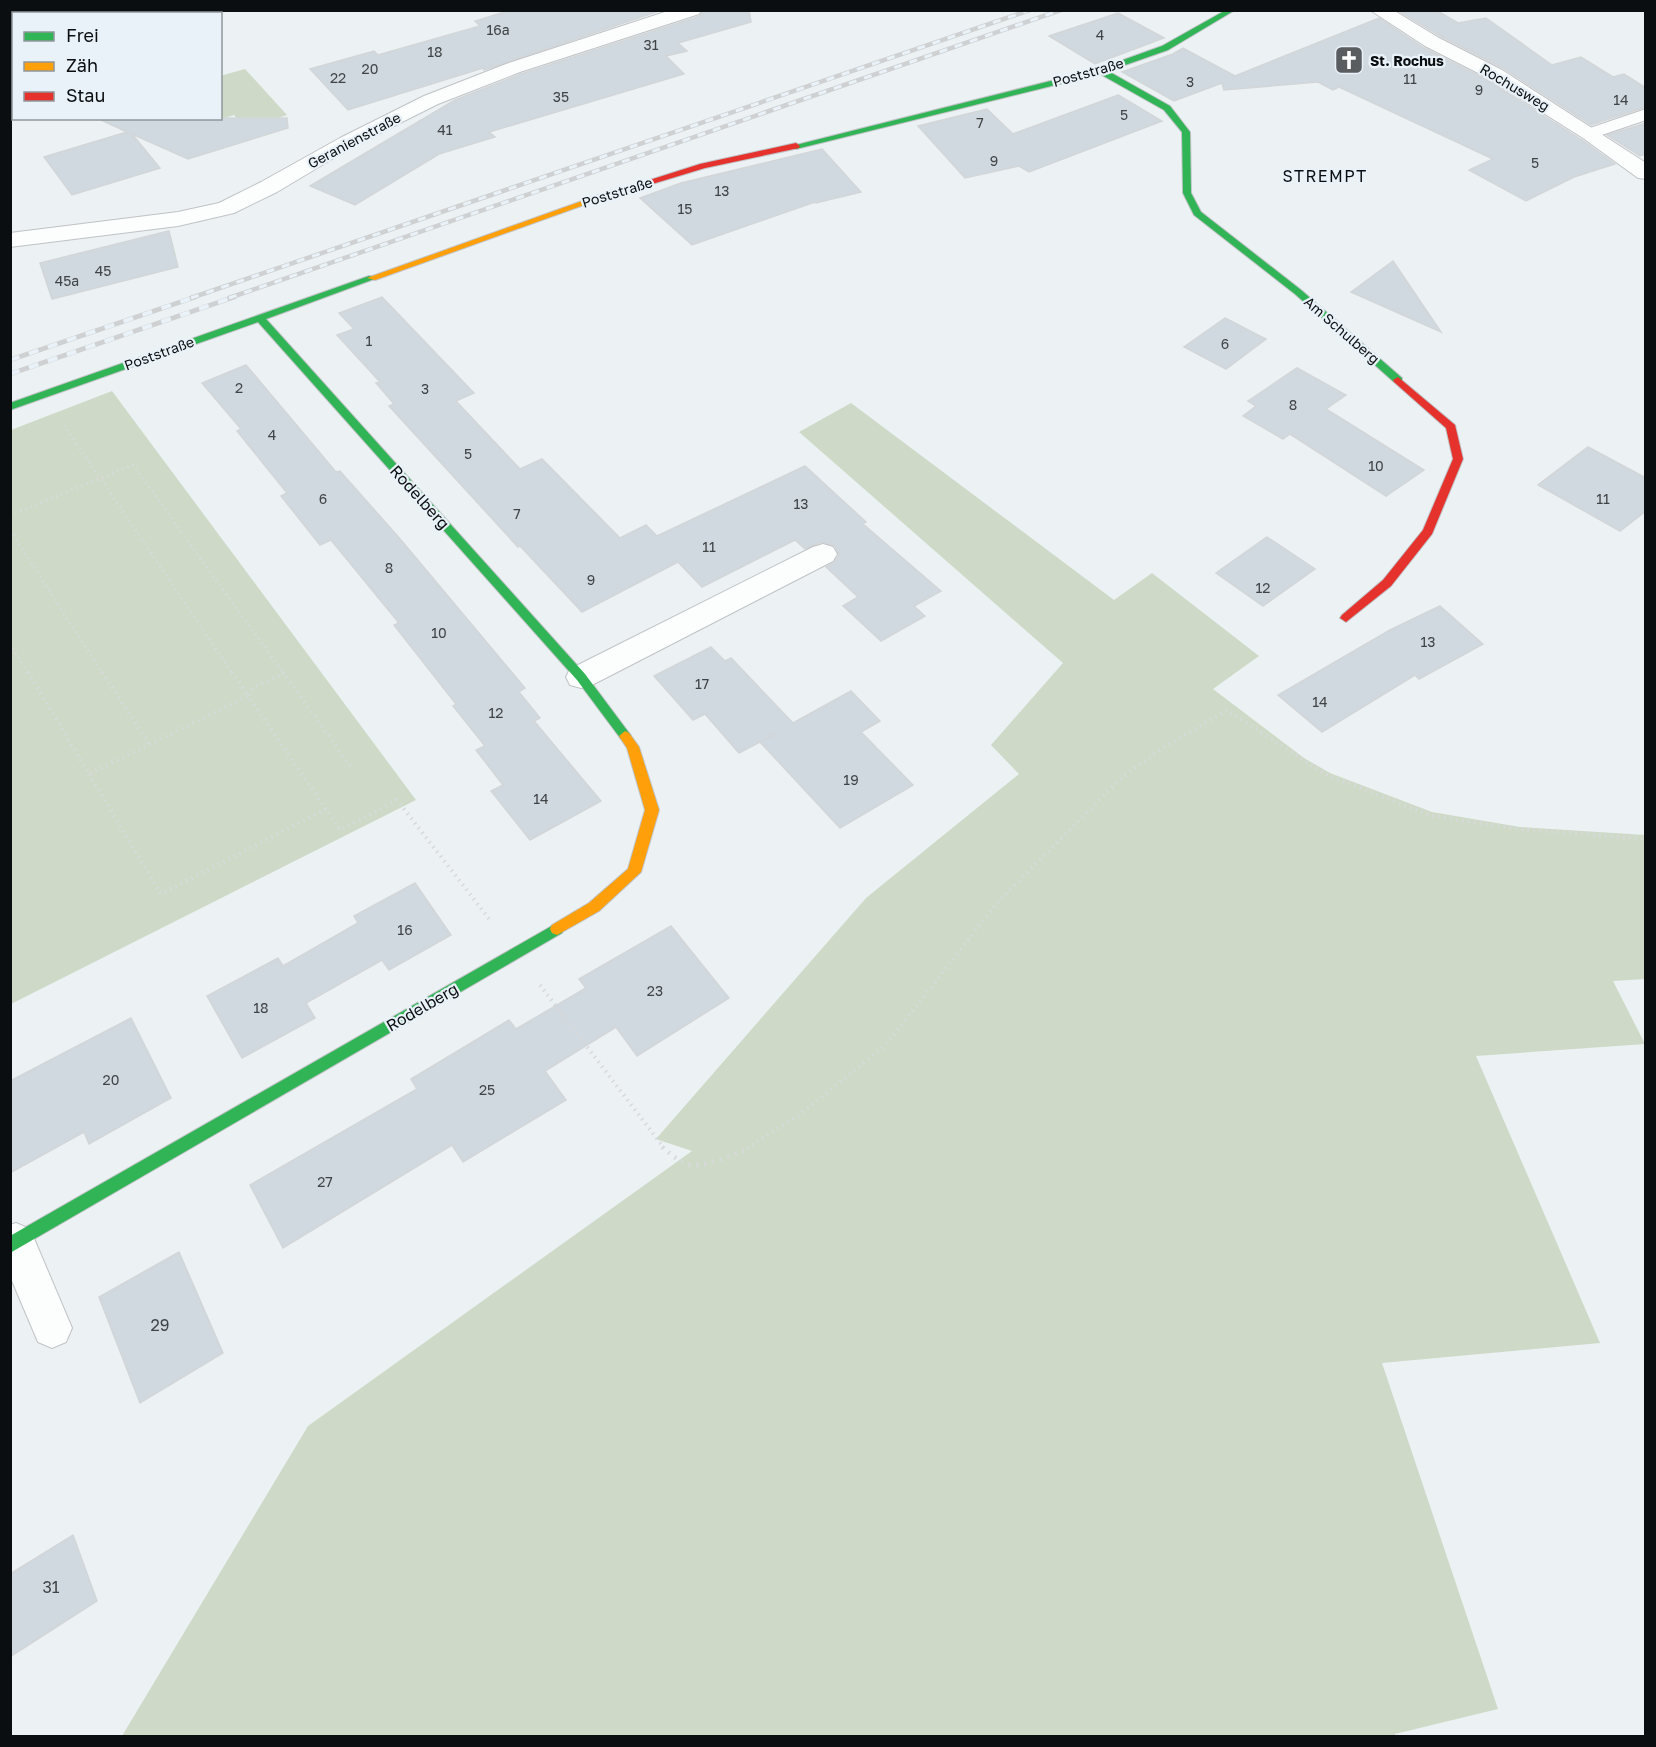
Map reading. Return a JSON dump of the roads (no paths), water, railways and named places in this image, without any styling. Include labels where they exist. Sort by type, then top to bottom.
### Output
[{"type":"street","name":"Geranienstraße","points":[[10,240],[178,219],[226,208],[269,187],[347,142],[431,100],[513,68],[692,10]]},
{"type":"street","name":"Poststraße","points":[[10,407],[594,199],[703,166],[847,135],[1101,70],[1165,48],[1232,10]]},
{"type":"street","name":"Rochusweg","points":[[1379,10],[1432,42],[1495,74],[1590,134],[1646,173]]},
{"type":"street","name":"Am Schulberg","points":[[1101,70],[1167,108],[1186,132],[1187,193],[1197,213],[1298,292],[1451,427],[1458,459],[1428,531],[1387,583],[1346,618]]},
{"type":"street","name":"Rodelberg","points":[[52,1328],[13,1243],[594,907],[634,872],[652,810],[633,747],[582,677],[259,317]]},
{"type":"street","points":[[582,677],[824,555]]},
{"type":"lane","points":[[1590,134],[1646,114]]},
{"type":"railway","points":[[191,298],[1030,10]]},
{"type":"railway","points":[[229,298],[1061,10]]},
{"type":"railway","points":[[10,360],[195,297]]},
{"type":"railway","points":[[10,374],[234,297]]},
{"type":"place","name":"St. Rochus","points":[[1349,60]]},
{"type":"district","name":"STREMPT","points":[[1325,176]]}]
